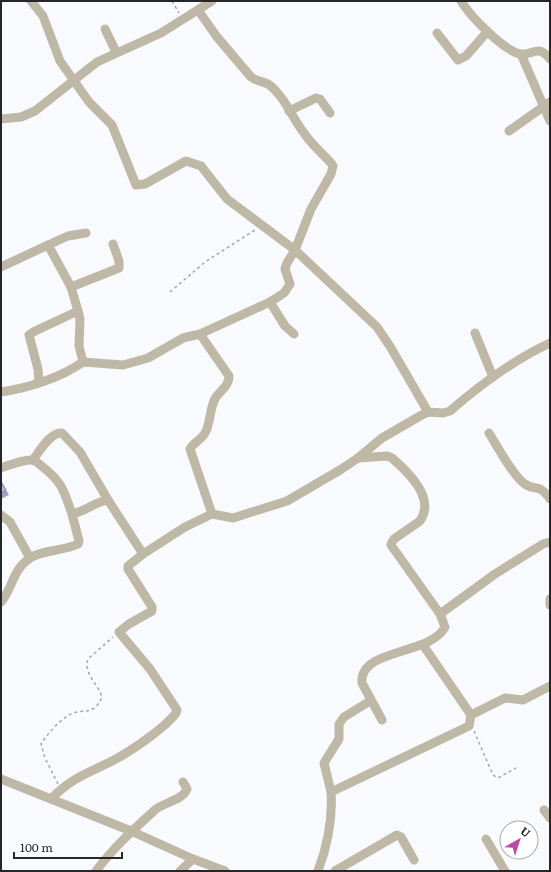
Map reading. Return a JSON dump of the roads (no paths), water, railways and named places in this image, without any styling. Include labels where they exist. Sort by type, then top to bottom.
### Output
[{"type":"street","points":[[31,1],[43,16],[60,61],[89,102],[112,125],[136,185],[145,184],[186,161],[192,162],[205,170],[227,199],[295,250],[377,327],[391,348],[428,412]]},
{"type":"street","points":[[1,119],[21,117],[35,111],[93,65],[116,52],[161,33],[212,1]]},
{"type":"street","points":[[461,1],[467,11],[487,32],[521,54],[547,105],[550,121]]},
{"type":"street","points":[[1,392],[13,391],[39,382],[74,368],[83,362],[123,365],[135,363],[148,358],[183,338],[200,334],[270,302],[288,290],[290,284],[285,269],[295,250],[311,209],[331,174],[333,166],[305,135],[286,104],[268,84],[258,82],[251,77],[217,37],[198,10]]},
{"type":"street","points":[[105,28],[116,52]]},
{"type":"street","points":[[438,33],[458,60],[466,56],[487,32]]},
{"type":"street","points":[[521,54],[538,50],[545,53],[550,59]]},
{"type":"street","points":[[289,110],[316,98],[320,99],[330,112]]},
{"type":"street","points":[[509,131],[547,105]]},
{"type":"street","points":[[1,267],[68,236],[86,233]]},
{"type":"street","points":[[71,287],[119,268],[119,261],[113,244]]},
{"type":"street","points":[[48,245],[71,287],[80,319],[79,346],[83,362]]},
{"type":"street","points":[[270,302],[285,326],[294,334]]},
{"type":"street","points":[[39,382],[37,365],[29,335],[78,311]]},
{"type":"street","points":[[475,333],[493,376]]},
{"type":"street","points":[[200,334],[230,376],[227,386],[216,397],[212,406],[206,432],[201,439],[193,444],[190,449],[212,514]]},
{"type":"street","points":[[51,799],[60,789],[81,774],[116,759],[160,728],[176,713],[177,710],[162,687],[119,632],[129,624],[152,611],[152,607],[128,569],[128,566],[143,554],[186,527],[212,514],[233,518],[287,500],[358,458],[382,438],[428,412],[446,413],[493,376],[532,352],[550,344]]},
{"type":"street","points":[[489,432],[521,481],[528,486],[542,489],[550,499]]},
{"type":"street","points":[[33,460],[45,444],[57,434],[62,433],[80,452],[108,500],[143,554]]},
{"type":"street","points":[[358,458],[387,456],[392,458],[419,488],[424,496],[423,517],[420,521],[394,539],[392,545],[440,614],[445,627],[423,645],[379,659],[370,664],[361,677],[362,683],[370,700],[382,720]]},
{"type":"street","points":[[1,468],[24,461],[33,460],[56,477],[62,484],[79,541],[78,544],[30,558],[12,579],[9,589],[1,602]]},
{"type":"street","points":[[72,514],[82,512],[103,500],[108,500]]},
{"type":"street","points":[[1,515],[10,522],[30,558]]},
{"type":"street","points":[[440,614],[495,574],[543,544],[550,542]]},
{"type":"street","points":[[550,599],[550,606]]},
{"type":"street","points":[[423,645],[471,719]]},
{"type":"street","points":[[331,792],[471,719],[505,698],[523,700],[550,686]]},
{"type":"street","points":[[318,871],[331,829],[332,812],[331,792],[324,763],[339,740],[339,724],[344,717],[370,700]]},
{"type":"street","points":[[1,779],[131,831],[193,859],[225,871]]},
{"type":"street","points":[[96,871],[110,852],[131,831],[163,805],[184,794],[187,790],[183,782]]},
{"type":"street","points":[[544,810],[550,818]]},
{"type":"street","points":[[335,871],[397,835],[401,837],[414,860]]},
{"type":"street","points":[[486,839],[505,871]]},
{"type":"street","points":[[180,871],[193,859]]}]
